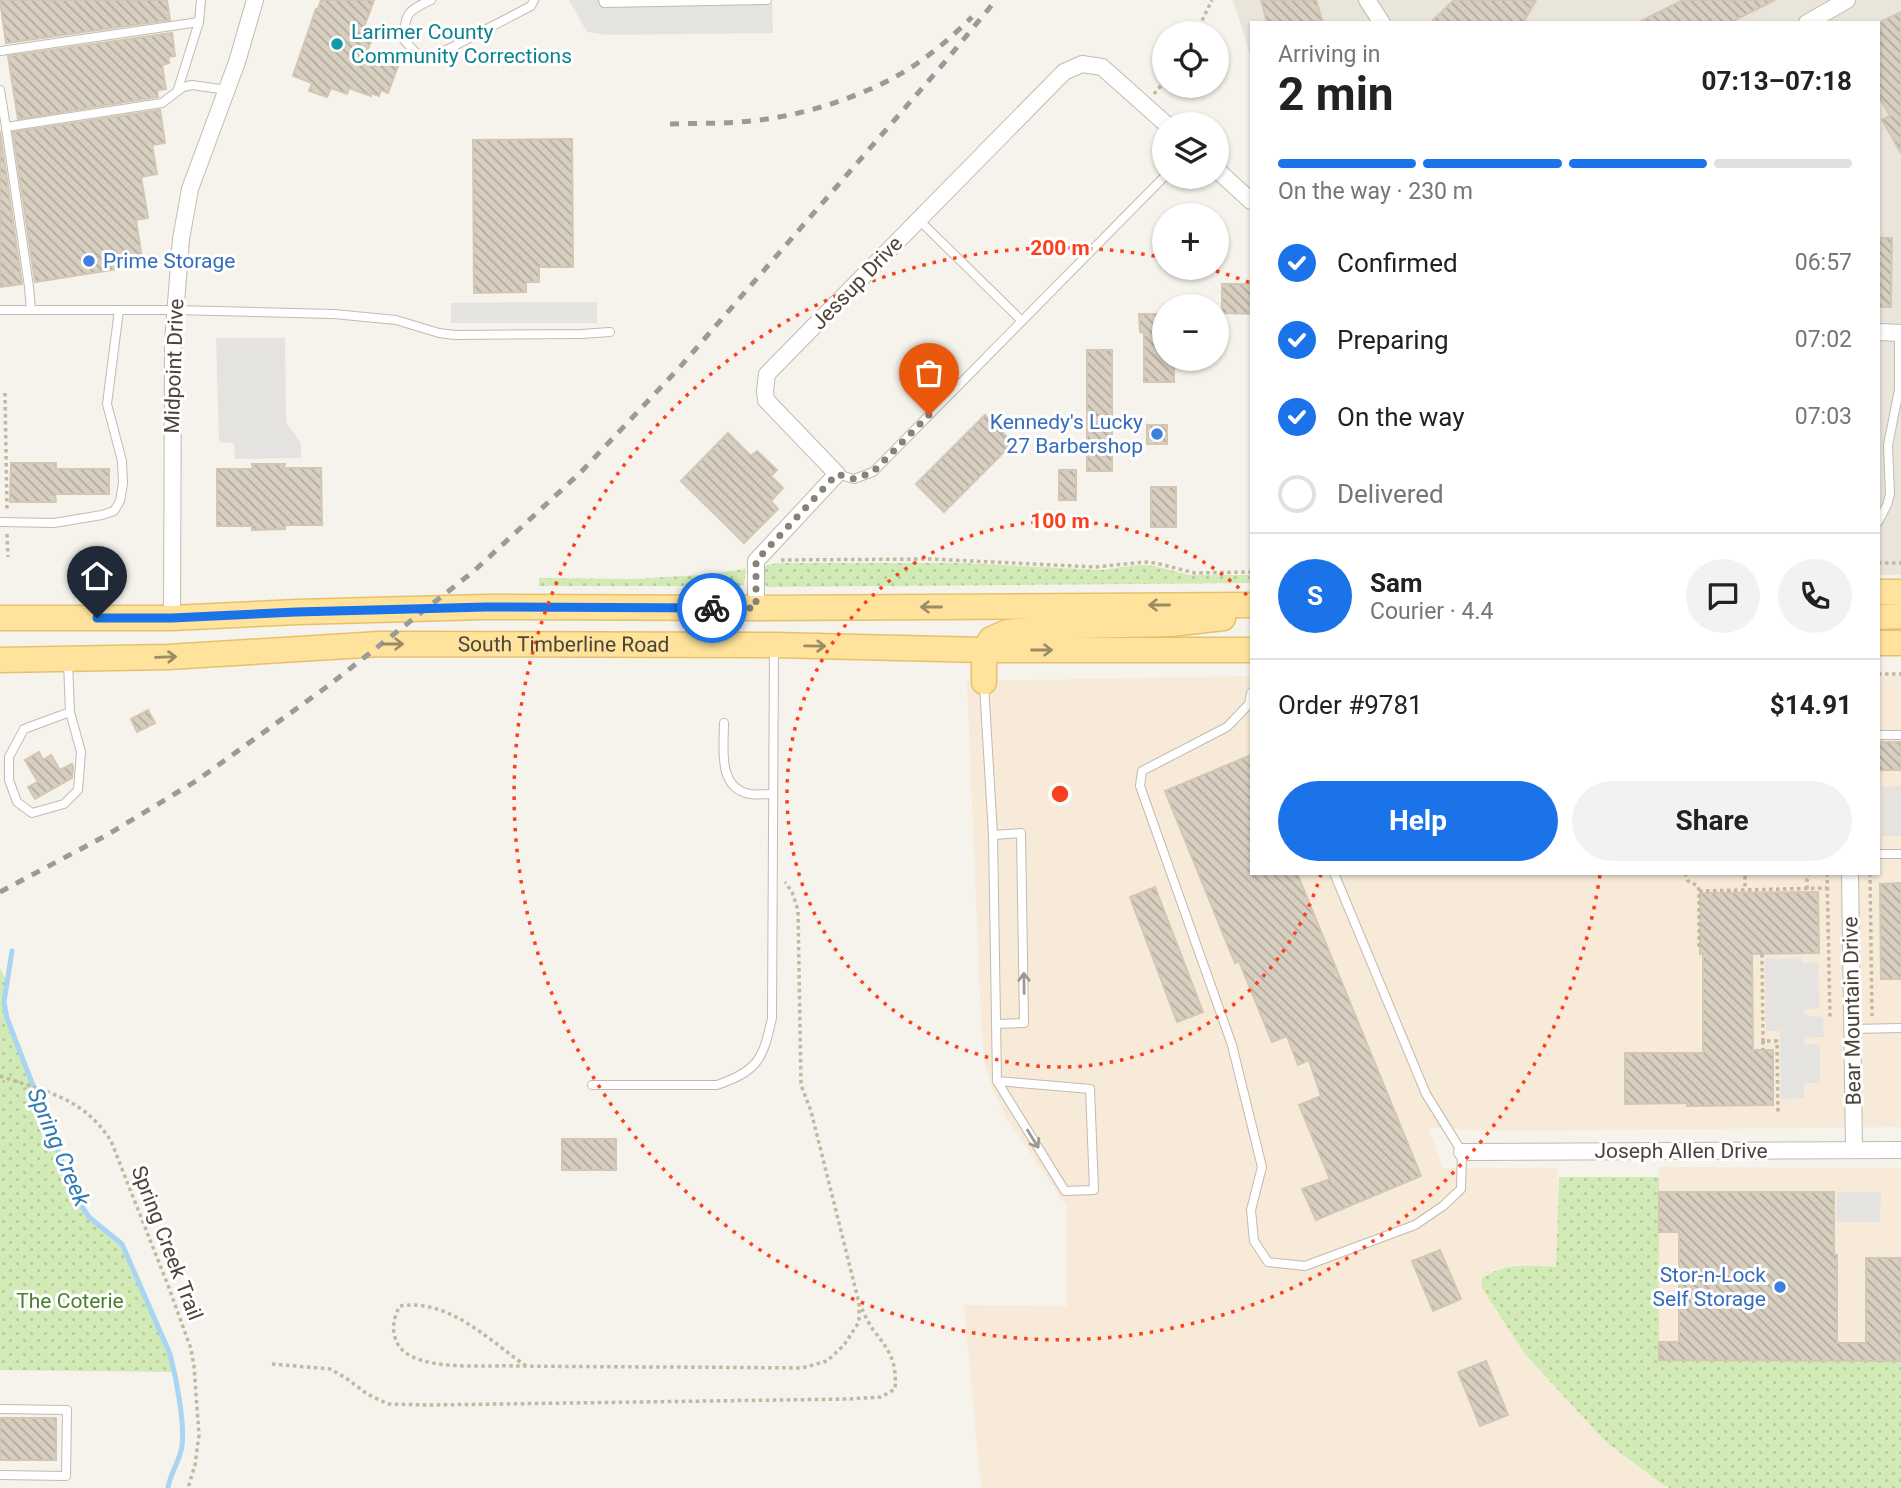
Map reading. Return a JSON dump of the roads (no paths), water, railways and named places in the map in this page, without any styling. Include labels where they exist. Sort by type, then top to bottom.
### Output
[{"type":"main road","points":[[1880,592],[1901,592]]},
{"type":"main road","name":"South Timberline Road","points":[[7,615],[172,618],[486,607],[1250,605]]},
{"type":"main road","points":[[984,682],[984,650],[991,639],[1007,632],[1073,626],[1171,624],[1250,614]]},
{"type":"main road","points":[[1880,617],[1901,616]]},
{"type":"main road","points":[[1880,643],[1901,643]]},
{"type":"main road","name":"South Timberline Road","points":[[0,660],[168,657],[380,644],[774,645],[984,650],[1246,649]]},
{"type":"street","name":"Midpoint Drive","points":[[172,618],[172,425],[175,310],[181,239],[190,189],[248,30],[255,0]]},
{"type":"street","points":[[1367,0],[1381,21]]},
{"type":"street","points":[[1810,21],[1847,0]]},
{"type":"street","name":"Jessup Drive","points":[[837,474],[766,400],[767,374],[1063,72],[1082,64],[1102,67],[1153,112]]},
{"type":"street","points":[[1229,181],[1250,200]]},
{"type":"street","points":[[1880,332],[1900,333]]},
{"type":"street","points":[[756,608],[756,561],[837,474]]},
{"type":"street","name":"Bear Mountain Drive","points":[[1850,875],[1854,1149]]},
{"type":"street","name":"Joseph Allen Drive","points":[[1462,1152],[1901,1150]]},
{"type":"lane","points":[[178,89],[200,22],[201,0]]},
{"type":"lane","points":[[431,0],[412,9],[405,22],[404,40],[416,53],[433,57],[531,6],[534,0]]},
{"type":"lane","points":[[603,0],[604,3],[767,0]]},
{"type":"lane","points":[[0,51],[200,22]]},
{"type":"lane","points":[[6,127],[162,103],[178,89],[192,85],[227,90]]},
{"type":"lane","points":[[0,90],[29,287],[30,310]]},
{"type":"lane","points":[[837,474],[854,479],[873,472],[1152,189]]},
{"type":"lane","points":[[919,220],[1022,321]]},
{"type":"lane","points":[[0,310],[334,314],[396,320],[455,335],[610,332]]},
{"type":"lane","points":[[0,522],[54,523],[102,515],[114,511],[120,501],[123,483],[121,461],[107,404],[119,310]]},
{"type":"lane","points":[[1880,518],[1890,494],[1888,445],[1899,390],[1900,333]]},
{"type":"lane","points":[[592,1085],[717,1085],[751,1070],[762,1055],[772,1018],[774,645]]},
{"type":"lane","points":[[68,659],[70,712],[82,752],[78,790],[64,804],[32,813],[17,802],[9,780],[9,757],[24,729],[70,712]]},
{"type":"lane","points":[[984,682],[993,835],[997,1081],[1065,1191],[1094,1190],[1090,1088],[997,1081]]},
{"type":"lane","points":[[1250,706],[1227,727],[1142,771],[1140,786],[1232,1045],[1262,1167],[1251,1210],[1254,1241],[1268,1262],[1305,1266],[1415,1225],[1443,1206],[1461,1189],[1462,1152],[1426,1094],[1335,875]]},
{"type":"lane","points":[[724,723],[725,773],[729,782],[737,789],[751,794],[773,794]]},
{"type":"lane","points":[[1880,735],[1901,735]]},
{"type":"lane","points":[[993,835],[1021,834],[1022,860],[1024,1023],[996,1024]]},
{"type":"lane","points":[[1880,854],[1901,854]]},
{"type":"lane","points":[[1852,1029],[1901,1028]]},
{"type":"lane","points":[[0,1409],[67,1410],[66,1476],[0,1475]]},
{"type":"waterway","name":"Spring Creek","points":[[12,951],[4,1002],[7,1018],[77,1200],[90,1218],[122,1244],[170,1354],[183,1436],[181,1451],[168,1488]]},
{"type":"railway","points":[[0,892],[107,835],[196,781],[328,686],[474,571],[581,472],[680,367],[996,0]]},
{"type":"railway","points":[[670,124],[769,119],[843,100],[895,77],[916,64],[972,17]]},
{"type":"place","name":"Larimer County Community Corrections","points":[[337,44]]},
{"type":"place","name":"Prime Storage","points":[[89,261]]},
{"type":"place","name":"Kennedy's Lucky 27 Barbershop","points":[[1157,434]]},
{"type":"place","name":"Stor-n-Lock Self Storage","points":[[1780,1287]]},
{"type":"park label","name":"The Coterie","points":[[70,1301]]}]
